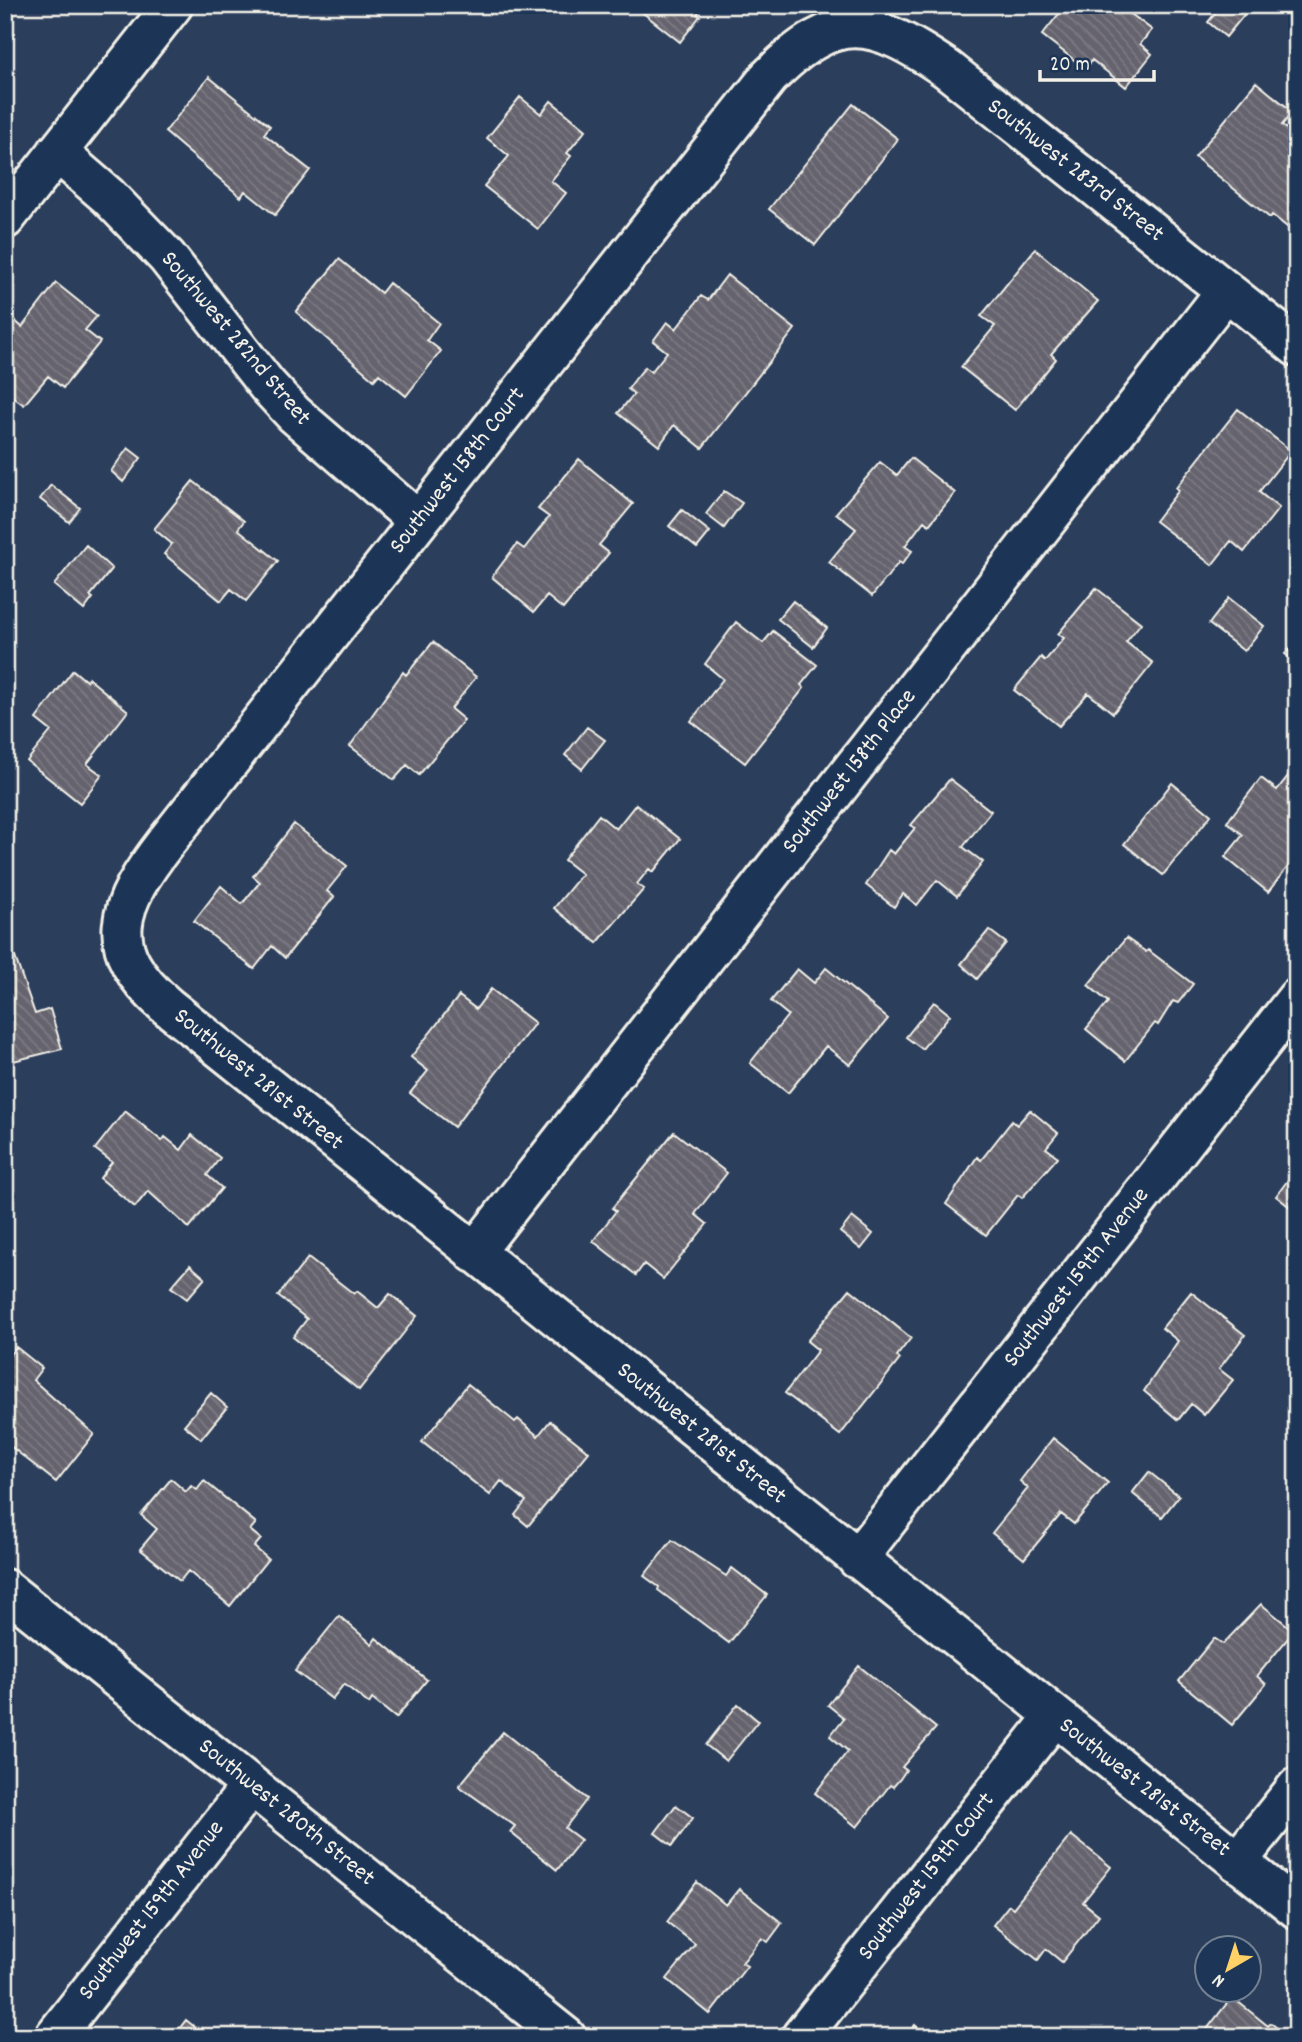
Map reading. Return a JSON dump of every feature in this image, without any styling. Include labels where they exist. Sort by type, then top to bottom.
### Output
[{"type":"street","points":[[5,219],[173,5]]},
{"type":"street","name":"Southwest 283rd Street","points":[[839,28],[863,27],[889,35],[947,69],[1297,347]]},
{"type":"street","name":"Southwest 158th Court","points":[[122,945],[120,928],[124,909],[148,866],[769,77],[789,57],[839,28]]},
{"type":"street","name":"Southwest 282nd Street","points":[[57,152],[139,227],[194,289],[267,385],[294,414],[418,521]]},
{"type":"street","name":"Southwest 158th Place","points":[[474,1253],[1226,291]]},
{"type":"street","name":"Southwest 281st Street","points":[[122,945],[141,981],[159,1000],[1297,1909]]},
{"type":"street","name":"Southwest 159th Avenue","points":[[857,1559],[1297,998]]},
{"type":"street","name":"Southwest 280th Street","points":[[5,1589],[566,2037]]},
{"type":"street","name":"Southwest 159th Court","points":[[801,2037],[1054,1717]]},
{"type":"street","name":"Southwest 159th Avenue","points":[[54,2037],[251,1786]]},
{"type":"street","points":[[1237,1862],[1297,1787]]},
{"type":"building","points":[[633,5],[704,5],[697,14],[700,16],[680,42]]},
{"type":"building","points":[[1066,5],[1119,5],[1152,30],[1140,44],[1152,54],[1126,87],[1092,60],[1086,69],[1042,35]]},
{"type":"building","points":[[1222,5],[1252,5],[1226,37],[1208,22]]},
{"type":"building","points":[[209,77],[270,126],[264,134],[310,170],[275,215],[245,191],[241,197],[165,132]]},
{"type":"building","points":[[1256,82],[1293,112],[1282,125],[1297,137],[1297,235],[1272,215],[1270,218],[1195,157]]},
{"type":"building","points":[[520,97],[541,114],[551,101],[586,130],[567,153],[571,156],[551,181],[566,193],[538,229],[484,186],[509,156],[487,138]]},
{"type":"building","points":[[853,104],[898,139],[815,245],[769,209]]},
{"type":"building","points":[[1035,249],[1098,301],[1051,354],[1056,359],[1015,410],[961,367],[995,326],[981,316]]},
{"type":"building","points":[[339,259],[381,293],[389,283],[439,323],[427,340],[441,351],[406,396],[379,374],[374,380],[296,312]]},
{"type":"building","points":[[727,275],[795,329],[702,448],[674,425],[659,446],[618,413],[634,394],[628,389],[636,378],[645,367],[651,372],[667,352],[653,341],[667,322],[676,329],[701,296],[708,300]]},
{"type":"building","points":[[56,283],[97,316],[85,330],[100,342],[63,388],[48,376],[24,405],[5,391],[5,331],[14,320],[22,327]]},
{"type":"building","points":[[1238,409],[1291,451],[1259,492],[1279,508],[1244,552],[1231,541],[1212,565],[1155,521],[1179,490],[1176,488]]},
{"type":"building","points":[[128,448],[141,458],[123,482],[111,471]]},
{"type":"building","points":[[911,458],[955,493],[929,525],[924,521],[905,546],[912,551],[902,564],[899,562],[872,596],[829,562],[856,529],[836,513],[880,462],[897,475]]},
{"type":"building","points":[[579,459],[633,504],[599,545],[609,553],[563,609],[547,596],[534,612],[492,577],[517,544],[524,549],[549,517],[538,509]]},
{"type":"building","points":[[193,481],[244,521],[238,529],[278,561],[246,601],[231,589],[221,601],[164,554],[172,544],[154,529]]},
{"type":"building","points":[[51,485],[80,508],[69,522],[40,499]]},
{"type":"building","points":[[724,491],[742,503],[724,528],[706,514]]},
{"type":"building","points":[[682,510],[710,532],[697,548],[669,526]]},
{"type":"building","points":[[86,545],[112,569],[90,596],[93,598],[84,610],[54,585]]},
{"type":"building","points":[[1096,588],[1141,623],[1126,642],[1153,663],[1113,713],[1088,693],[1059,726],[1014,690],[1041,657],[1045,661],[1064,638],[1058,634]]},
{"type":"building","points":[[1229,598],[1264,626],[1244,651],[1209,624]]},
{"type":"building","points":[[793,601],[827,628],[813,647],[778,619]]},
{"type":"building","points":[[736,622],[763,643],[773,631],[817,665],[801,685],[804,688],[745,763],[691,721],[723,679],[705,664]]},
{"type":"building","points":[[1297,641],[1297,664],[1285,654]]},
{"type":"building","points":[[433,642],[476,677],[451,709],[464,720],[419,775],[407,765],[394,780],[350,746],[403,672],[406,675]]},
{"type":"building","points":[[73,670],[86,681],[88,678],[128,711],[87,764],[102,775],[80,803],[27,761],[51,731],[36,719]]},
{"type":"building","points":[[587,727],[605,740],[582,769],[565,755]]},
{"type":"building","points":[[1295,767],[1297,855],[1268,892],[1225,857],[1243,835],[1227,822],[1261,778],[1277,790]]},
{"type":"building","points":[[950,779],[991,811],[963,847],[983,862],[957,896],[937,880],[917,905],[903,894],[894,907],[866,885],[889,850],[894,854],[915,828],[911,825]]},
{"type":"building","points":[[1172,783],[1211,815],[1163,875],[1124,844]]},
{"type":"building","points":[[636,804],[680,839],[653,872],[649,869],[637,884],[644,889],[597,943],[554,908],[582,874],[564,860],[599,815],[616,829]]},
{"type":"building","points":[[294,824],[347,866],[327,891],[334,897],[285,958],[272,946],[254,969],[194,921],[221,886],[242,904],[260,882],[253,876]]},
{"type":"building","points":[[989,930],[1006,943],[977,979],[961,964]]},
{"type":"building","points":[[8,937],[35,1014],[50,1009],[62,1049],[5,1063],[5,938]]},
{"type":"building","points":[[1126,938],[1146,952],[1148,950],[1193,984],[1178,1003],[1173,1001],[1158,1025],[1155,1023],[1125,1061],[1086,1029],[1108,1002],[1088,985]]},
{"type":"building","points":[[826,968],[888,1019],[850,1065],[826,1046],[788,1093],[750,1063],[788,1015],[771,1001],[797,969],[814,983]]},
{"type":"building","points":[[491,989],[535,1023],[454,1127],[410,1093],[428,1071],[411,1057],[459,996],[476,1009]]},
{"type":"building","points":[[934,1002],[950,1015],[922,1049],[906,1037]]},
{"type":"building","points":[[1030,1110],[1058,1133],[1046,1148],[1058,1157],[1022,1198],[1018,1195],[986,1235],[946,1204],[977,1157],[981,1160],[1012,1121],[1017,1125]]},
{"type":"building","points":[[125,1111],[162,1141],[165,1137],[181,1150],[192,1135],[220,1158],[207,1175],[222,1188],[189,1228],[148,1191],[135,1207],[100,1178],[112,1162],[95,1149]]},
{"type":"building","points":[[674,1132],[727,1173],[695,1214],[707,1224],[663,1279],[644,1264],[636,1275],[593,1241],[616,1211],[612,1208]]},
{"type":"building","points":[[1297,1168],[1297,1213],[1276,1196]]},
{"type":"building","points":[[852,1217],[873,1234],[861,1249],[840,1232]]},
{"type":"building","points":[[308,1258],[354,1294],[357,1291],[378,1308],[390,1294],[417,1316],[359,1390],[293,1337],[307,1319],[278,1296]]},
{"type":"building","points":[[190,1265],[205,1278],[187,1299],[171,1287]]},
{"type":"building","points":[[850,1289],[911,1338],[897,1356],[900,1359],[840,1435],[785,1393],[818,1350],[807,1341]]},
{"type":"building","points":[[1191,1292],[1245,1335],[1219,1369],[1233,1380],[1204,1415],[1191,1404],[1178,1420],[1144,1391],[1178,1341],[1162,1328]]},
{"type":"building","points":[[16,1347],[42,1368],[33,1380],[94,1434],[56,1482],[5,1442],[10,1434],[5,1430],[5,1360]]},
{"type":"building","points":[[468,1384],[515,1422],[518,1419],[538,1436],[550,1421],[589,1452],[528,1526],[515,1515],[526,1501],[501,1481],[490,1495],[422,1442]]},
{"type":"building","points":[[211,1393],[227,1407],[201,1439],[184,1425]]},
{"type":"building","points":[[1053,1438],[1108,1483],[1074,1524],[1061,1514],[1024,1559],[992,1533],[1028,1488],[1020,1481]]},
{"type":"building","points":[[1149,1472],[1179,1496],[1162,1517],[1132,1493]]},
{"type":"building","points":[[171,1479],[186,1492],[191,1486],[197,1490],[204,1481],[256,1523],[250,1530],[261,1539],[254,1547],[268,1559],[230,1606],[188,1571],[180,1581],[140,1549],[157,1529],[141,1515]]},
{"type":"building","points":[[672,1540],[726,1576],[732,1568],[767,1595],[729,1643],[658,1590],[659,1587],[644,1576]]},
{"type":"building","points":[[1261,1604],[1294,1631],[1257,1676],[1266,1684],[1232,1725],[1179,1681],[1214,1638],[1223,1644]]},
{"type":"building","points":[[339,1616],[372,1644],[376,1638],[427,1680],[396,1718],[372,1699],[369,1704],[344,1684],[332,1699],[295,1671]]},
{"type":"building","points":[[859,1666],[936,1728],[902,1767],[906,1770],[900,1779],[893,1787],[890,1785],[857,1827],[815,1793],[848,1751],[830,1736],[844,1718],[828,1705]]},
{"type":"building","points":[[738,1704],[758,1721],[726,1761],[706,1745]]},
{"type":"building","points":[[503,1732],[587,1799],[565,1828],[581,1840],[557,1870],[510,1832],[515,1826],[459,1786]]},
{"type":"building","points":[[676,1805],[693,1818],[672,1846],[655,1833]]},
{"type":"building","points":[[1071,1835],[1111,1867],[1083,1902],[1099,1915],[1062,1962],[1046,1949],[1038,1960],[993,1925],[1009,1905],[1013,1908]]},
{"type":"building","points":[[697,1882],[726,1905],[739,1889],[782,1923],[768,1942],[762,1938],[742,1963],[747,1966],[710,2014],[667,1979],[695,1944],[667,1922]]},
{"type":"building","points":[[1227,2004],[1241,2004],[1268,2026],[1271,2023],[1288,2037],[1209,2037],[1204,2033]]},
{"type":"building","points":[[186,2020],[207,2037],[173,2037]]},
{"type":"building","points":[[915,2025],[929,2037],[905,2037]]}]
